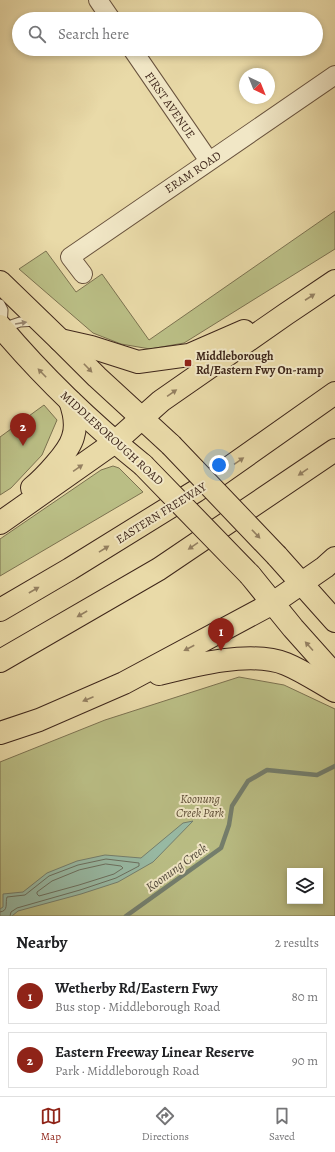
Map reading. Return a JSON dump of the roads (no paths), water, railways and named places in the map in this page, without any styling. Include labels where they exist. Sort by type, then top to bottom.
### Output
[{"type":"main road","points":[[0,523],[115,442],[161,401],[335,281]]},
{"type":"main road","points":[[0,282],[97,377],[171,445],[277,556],[335,621]]},
{"type":"main road","points":[[60,340],[91,346],[138,362],[189,354],[286,314]]},
{"type":"main road","name":"MIDDLEBOROUGH ROAD","points":[[1,327],[70,401],[143,465],[250,575],[335,676]]},
{"type":"main road","name":"EASTERN FREEWAY","points":[[0,610],[70,570],[196,491],[335,393]]},
{"type":"main road","points":[[0,517],[47,476],[73,438],[75,417],[70,401]]},
{"type":"main road","points":[[0,661],[159,569],[335,450]]},
{"type":"main road","points":[[0,733],[39,720],[124,684],[273,604],[335,558]]},
{"type":"main road","points":[[124,684],[184,667],[215,661],[246,659],[266,660],[285,664],[335,690]]},
{"type":"street","points":[[98,0],[106,12]]},
{"type":"street","name":"FIRST AVENUE","points":[[137,56],[209,161]]},
{"type":"street","name":"ERAM ROAD","points":[[83,274],[70,257],[335,75]]},
{"type":"lane","points":[[0,304],[3,310],[1,327],[20,322],[41,321]]},
{"type":"water","points":[[193,821],[153,862],[118,882],[81,894],[18,911],[12,916],[0,916],[0,909],[3,907],[3,894],[23,892],[47,873],[77,861],[105,855],[141,858],[183,823]]},
{"type":"waterway","name":"Koonung Creek","points":[[126,916],[221,848],[229,825],[232,806],[248,781],[267,770],[317,775],[335,766]]},
{"type":"place","name":"Middleborough Rd/Eastern Fwy On-ramp","points":[[188,363]]},
{"type":"place","name":"Eastern Freeway Linear Reserve","points":[[23,446]]},
{"type":"place","name":"Wetherby Rd/Eastern Fwy","points":[[221,651]]},
{"type":"park label","name":"Koonung Creek Park","points":[[200,806]]}]
